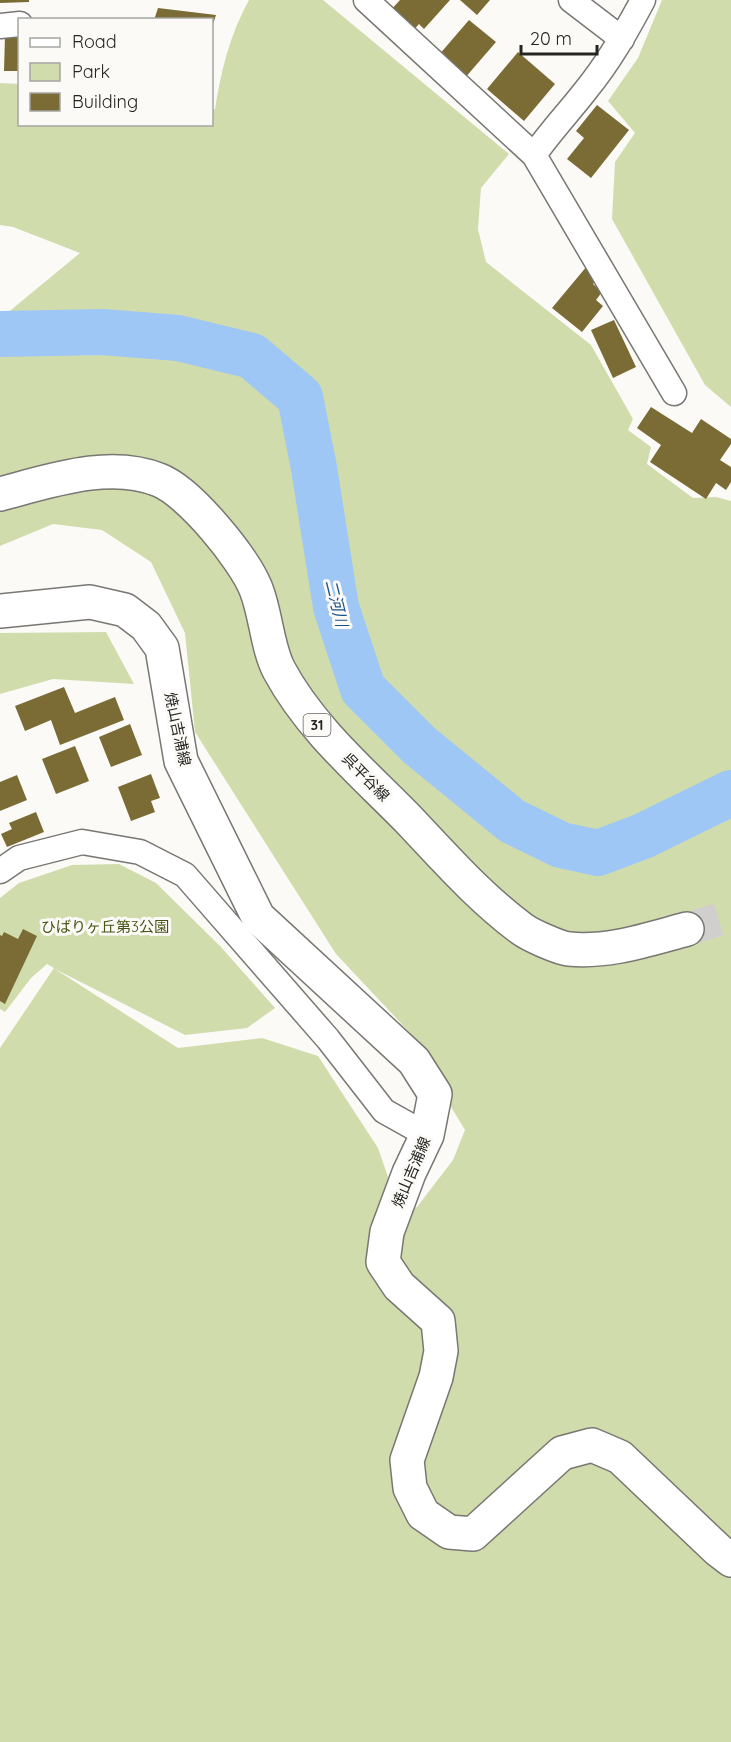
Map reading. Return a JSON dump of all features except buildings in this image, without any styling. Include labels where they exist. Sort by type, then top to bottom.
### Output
[{"type":"main road","name":"呉平谷線","points":[[0,494],[66,476],[100,473],[122,472],[160,480],[189,501],[227,541],[256,588],[278,667],[300,705],[333,744],[478,892],[524,931],[567,949],[622,946],[687,929]]},
{"type":"main road","name":"焼山吉浦線","points":[[0,611],[90,602],[125,610],[146,626],[162,648],[181,761],[258,917],[414,1061],[435,1094],[427,1135],[409,1173],[387,1232],[383,1262],[399,1286],[438,1321],[441,1351],[436,1377],[407,1460],[410,1488],[423,1514],[449,1532],[473,1534],[562,1453],[591,1445],[620,1457],[731,1560]]},
{"type":"street","points":[[366,0],[534,154],[674,393]]},
{"type":"street","points":[[571,0],[622,39]]},
{"type":"street","points":[[534,154],[587,89],[622,39],[643,0]]},
{"type":"street","points":[[0,26],[18,24]]},
{"type":"street","points":[[0,871],[19,858],[82,842],[140,852],[185,875],[328,1039],[384,1111],[427,1135]]},
{"type":"green space","name":"ひばりヶ丘第3公園","points":[[249,0],[323,0],[509,154],[481,188],[478,229],[486,262],[591,345],[633,419],[628,430],[651,447],[647,464],[693,498],[716,497],[731,501],[731,1742],[0,1742],[0,1048],[54,968],[47,964],[31,978],[5,1012],[0,1009],[0,898],[19,883],[72,865],[119,864],[156,883],[221,947],[275,1008],[247,1028],[185,1035],[55,969],[178,1048],[262,1038],[318,1056],[378,1148],[388,1177],[390,1216],[417,1207],[453,1160],[465,1130],[448,1102],[428,1052],[336,954],[195,732],[185,633],[151,562],[102,530],[53,524],[0,546],[0,319],[80,253],[13,227],[0,225],[0,83],[18,84],[18,126],[213,126],[213,110],[227,53]]},
{"type":"green space","points":[[662,0],[731,0],[731,407],[705,385],[612,219],[615,162],[635,133],[608,101],[638,58]]},
{"type":"green space","points":[[106,632],[134,684],[53,679],[0,694],[0,633]]},
{"type":"waterway","name":"二河川","points":[[0,334],[102,332],[178,338],[252,356],[300,397],[314,468],[336,607],[363,689],[419,745],[512,821],[561,845],[598,853],[643,836],[731,793]]},
{"type":"tunnel","points":[[687,929],[731,916]]}]
